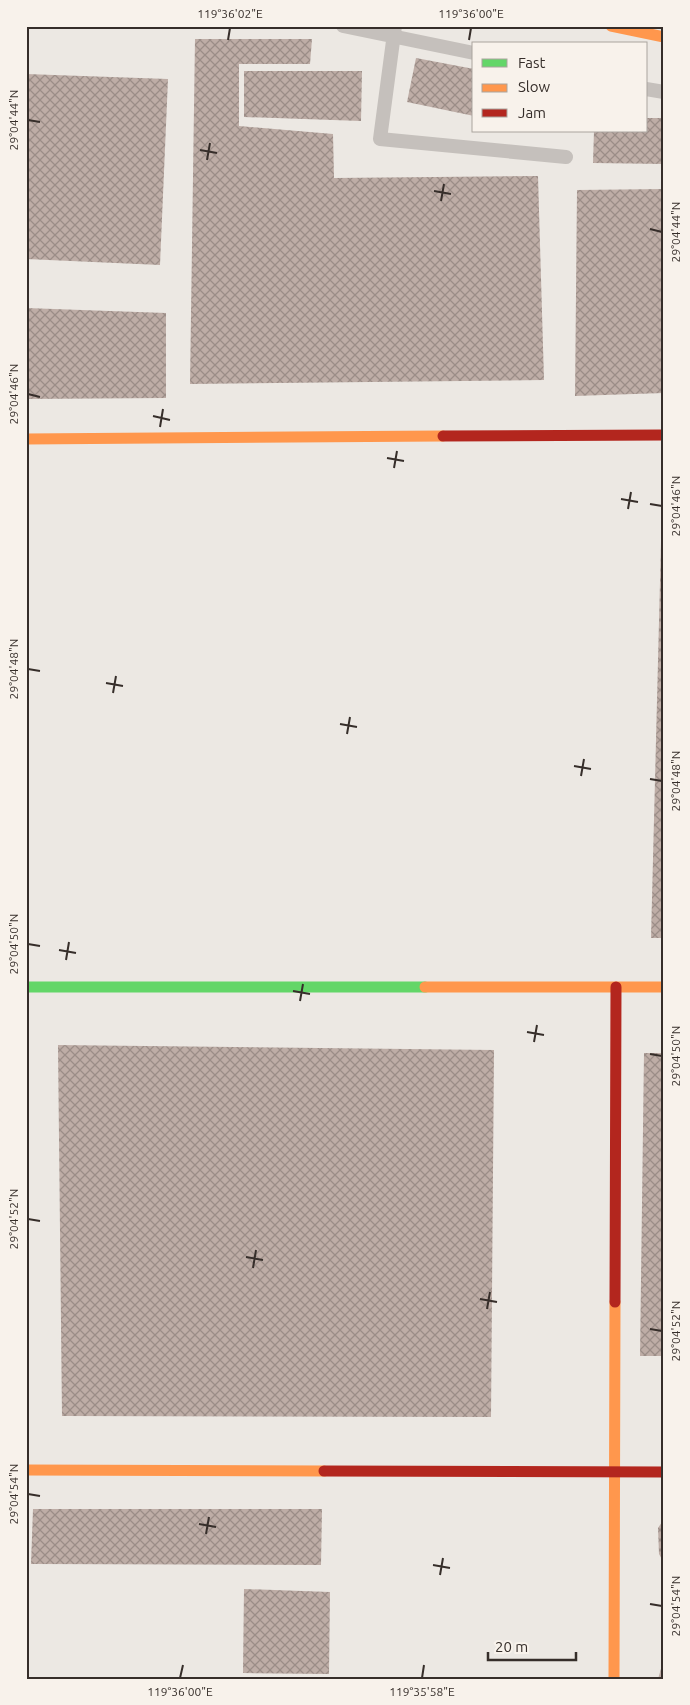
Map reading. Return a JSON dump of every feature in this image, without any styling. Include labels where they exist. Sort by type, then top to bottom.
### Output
[{"type":"street","points":[[611,26],[664,37]]},
{"type":"street","points":[[26,439],[664,435]]},
{"type":"street","points":[[26,987],[664,987]]},
{"type":"street","points":[[614,1679],[616,987]]},
{"type":"street","points":[[26,1470],[664,1472]]},
{"type":"lane","points":[[343,26],[394,32],[472,52]]},
{"type":"lane","points":[[394,32],[380,139],[566,157]]},
{"type":"lane","points":[[648,89],[664,92]]},
{"type":"building","points":[[195,39],[312,39],[310,64],[239,64],[239,126],[333,134],[334,178],[538,176],[544,380],[190,384]]},
{"type":"building","points":[[416,58],[472,69],[472,116],[407,102]]},
{"type":"building","points":[[244,71],[362,71],[361,121],[244,117]]},
{"type":"building","points":[[26,74],[168,79],[160,265],[26,259]]},
{"type":"building","points":[[648,118],[664,118],[664,164],[593,163],[594,132],[648,132]]},
{"type":"building","points":[[664,189],[664,393],[575,396],[577,190]]},
{"type":"building","points":[[26,308],[166,313],[166,398],[26,399]]},
{"type":"building","points":[[662,503],[664,503],[664,938],[651,938]]},
{"type":"building","points":[[58,1045],[494,1050],[491,1417],[62,1416]]},
{"type":"building","points":[[644,1053],[664,1053],[664,1356],[640,1356]]},
{"type":"building","points":[[33,1509],[322,1509],[321,1565],[31,1564]]},
{"type":"building","points":[[664,1519],[664,1563],[659,1554],[658,1528]]},
{"type":"building","points":[[244,1589],[330,1592],[329,1674],[243,1673]]},
{"type":"building","points":[[663,1662],[664,1679],[658,1679]]},
{"type":"traffic: fast","points":[[26,987],[425,987]]},
{"type":"traffic: slow","points":[[611,26],[664,37]]},
{"type":"traffic: slow","points":[[26,439],[443,436]]},
{"type":"traffic: slow","points":[[425,987],[664,987]]},
{"type":"traffic: slow","points":[[614,1679],[615,1302]]},
{"type":"traffic: slow","points":[[26,1470],[324,1471]]},
{"type":"traffic: jam","points":[[443,436],[664,435]]},
{"type":"traffic: jam","points":[[615,1302],[616,987]]},
{"type":"traffic: jam","points":[[324,1471],[664,1472]]}]
